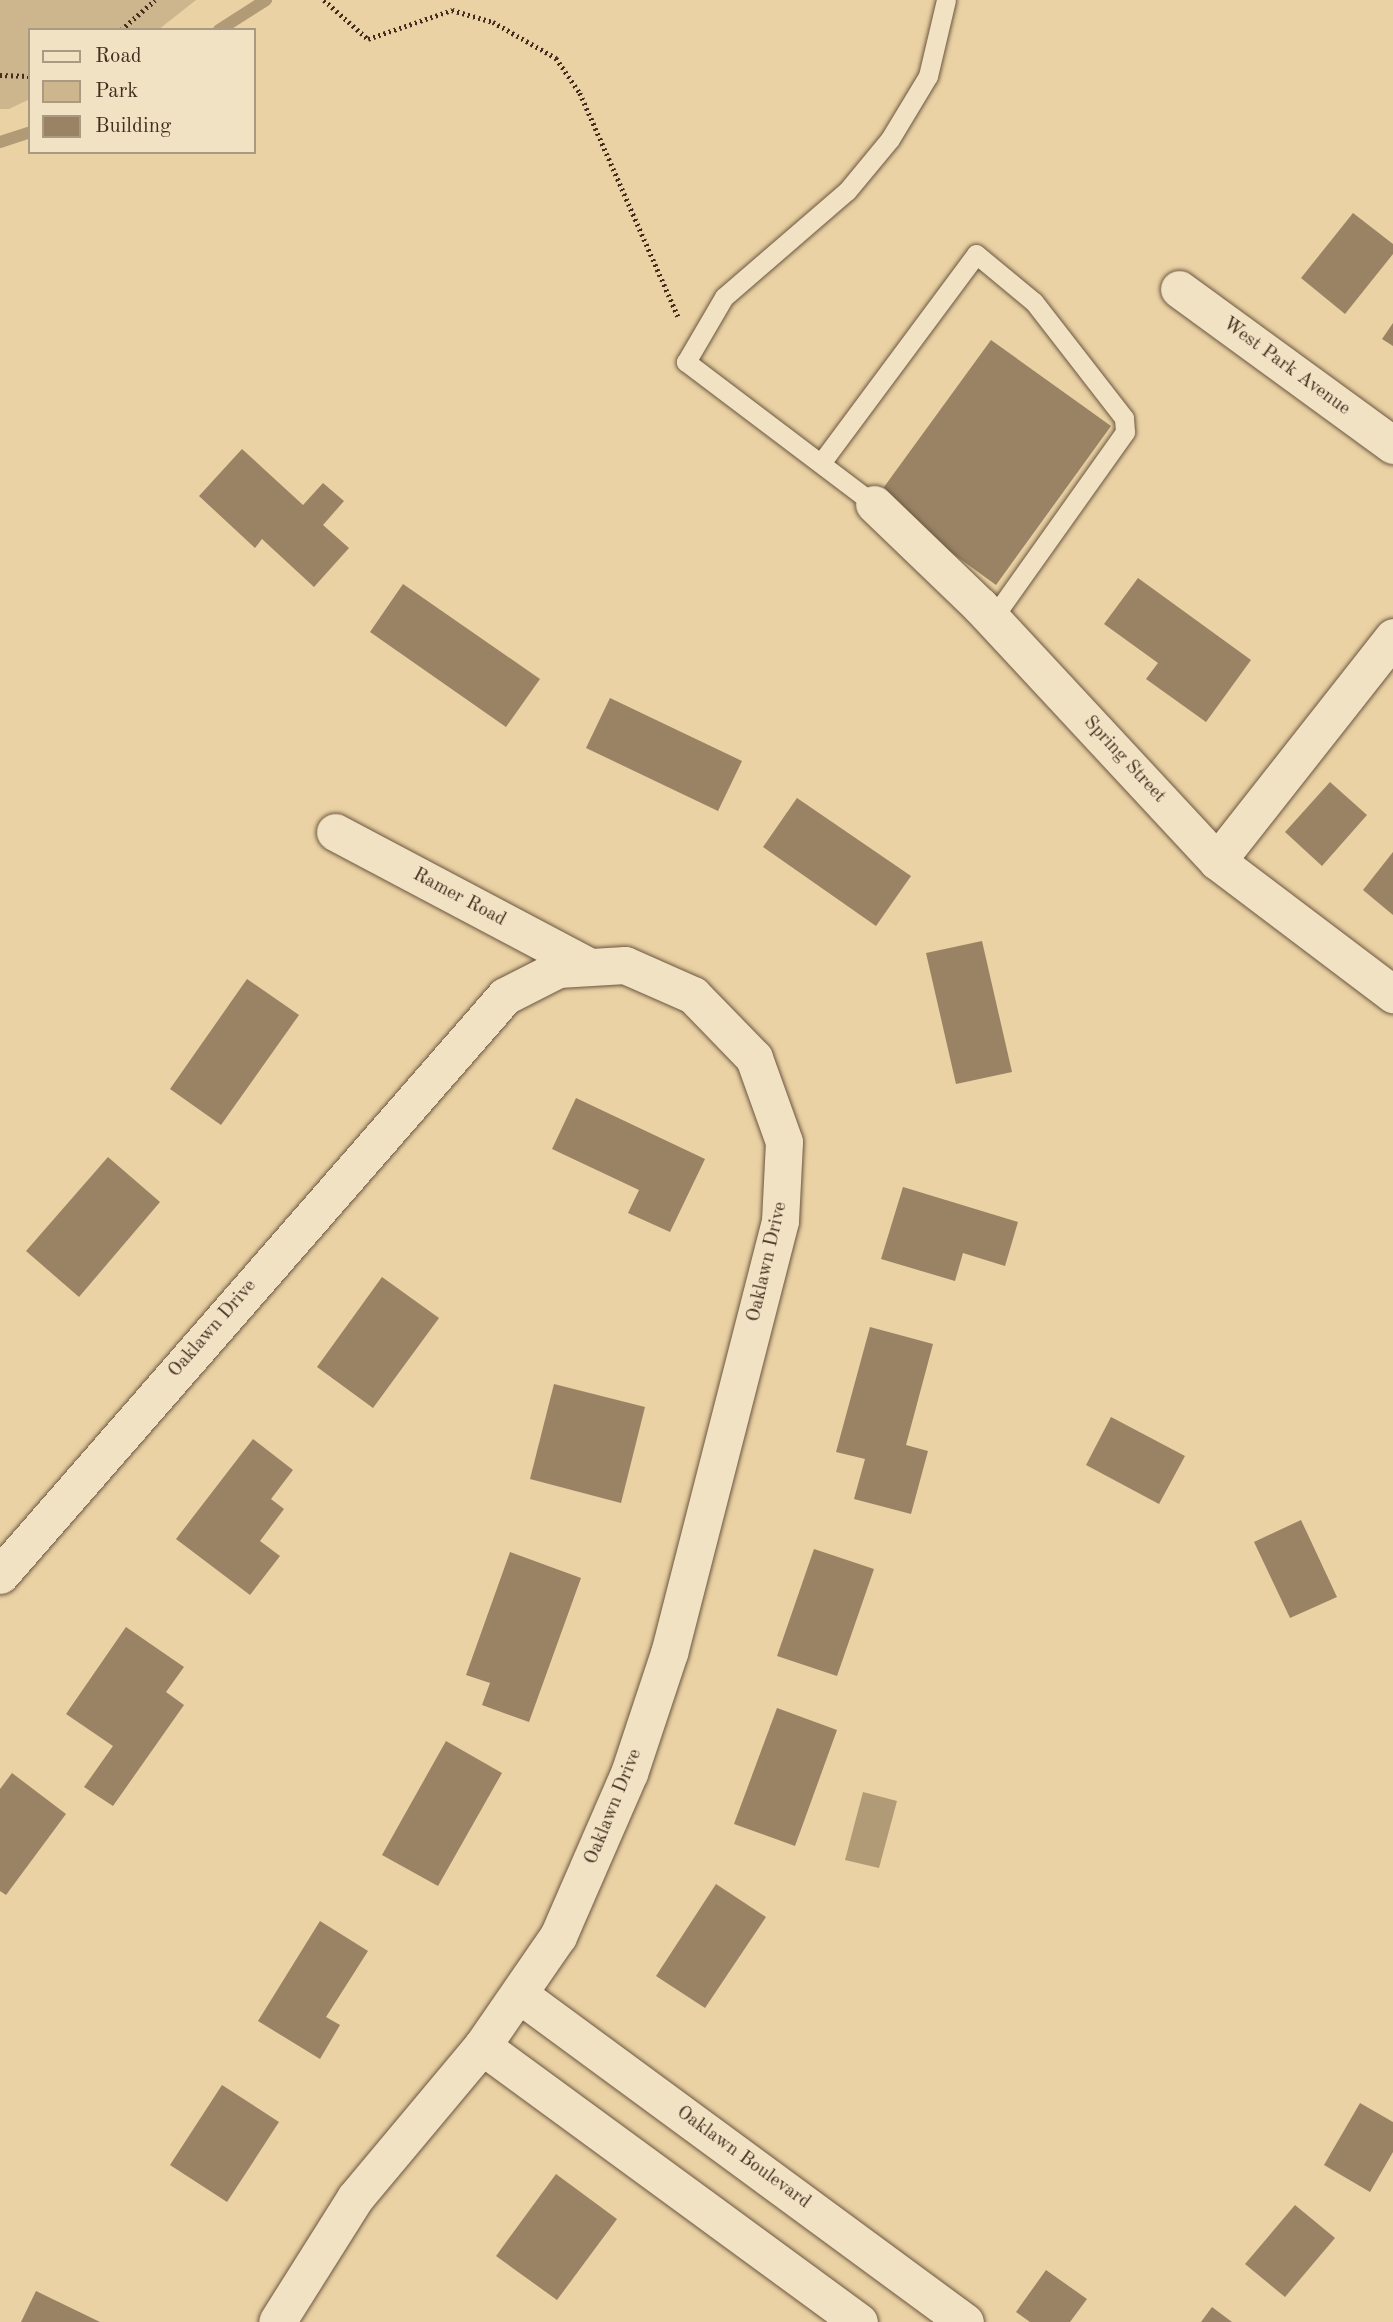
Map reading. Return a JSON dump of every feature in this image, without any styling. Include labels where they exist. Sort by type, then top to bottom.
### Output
[{"type":"street","name":"West Park Avenue","points":[[1179,289],[1393,445]]},
{"type":"street","name":"Spring Street","points":[[874,504],[992,619],[1217,861],[1393,994]]},
{"type":"street","points":[[1217,861],[1393,637]]},
{"type":"street","name":"Ramer Road","points":[[335,832],[584,964]]},
{"type":"street","name":"Oaklawn Drive","points":[[0,1575],[505,996],[537,976],[584,964],[625,965],[662,976],[726,1023],[773,1099],[786,1186],[669,1653],[580,1891],[520,1995],[482,2046],[355,2198],[277,2322]]},
{"type":"street","name":"Oaklawn Boulevard","points":[[520,1995],[965,2322]]},
{"type":"street","points":[[482,2046],[859,2322]]},
{"type":"lane","points":[[874,504],[687,362],[724,297],[847,191],[890,139],[928,76],[946,0]]},
{"type":"lane","points":[[821,463],[976,254],[1034,302],[1124,418],[1125,432],[992,619]]},
{"type":"path","points":[[123,28],[155,0]]},
{"type":"path","points":[[324,0],[332,10],[368,39],[452,10],[493,22],[556,58],[580,93],[667,299],[698,346]]},
{"type":"path","points":[[0,75],[28,76]]},
{"type":"green space","points":[[0,0],[196,0],[161,28],[28,28],[28,100],[9,109],[0,109]]},
{"type":"shaded area","points":[[863,1792],[897,1801],[879,1868],[845,1860]]},
{"type":"building","points":[[1353,213],[1393,244],[1393,254],[1345,314],[1301,278]]},
{"type":"building","points":[[1393,323],[1393,346],[1382,339]]},
{"type":"building","points":[[991,340],[1111,426],[996,585],[876,498]]},
{"type":"building","points":[[242,449],[303,505],[323,483],[344,501],[323,525],[349,548],[314,587],[262,539],[255,548],[199,496]]},
{"type":"building","points":[[1138,578],[1251,660],[1206,722],[1146,679],[1158,663],[1104,624]]},
{"type":"building","points":[[403,584],[540,679],[506,727],[370,632]]},
{"type":"building","points":[[610,698],[742,761],[718,811],[586,748]]},
{"type":"building","points":[[1330,782],[1367,815],[1322,866],[1285,832]]},
{"type":"building","points":[[797,798],[911,876],[876,926],[763,847]]},
{"type":"building","points":[[1393,852],[1393,915],[1363,890]]},
{"type":"building","points":[[982,941],[1012,1072],[956,1084],[926,953]]},
{"type":"building","points":[[247,979],[299,1015],[221,1125],[170,1089]]},
{"type":"building","points":[[576,1098],[705,1159],[670,1232],[628,1213],[639,1190],[552,1149]]},
{"type":"building","points":[[108,1157],[160,1202],[79,1297],[26,1251]]},
{"type":"building","points":[[903,1187],[1018,1222],[1005,1266],[963,1253],[955,1281],[881,1259]]},
{"type":"building","points":[[382,1277],[439,1318],[373,1408],[317,1367]]},
{"type":"building","points":[[870,1327],[933,1344],[906,1445],[928,1451],[911,1514],[854,1499],[865,1459],[836,1452]]},
{"type":"building","points":[[554,1384],[645,1407],[621,1503],[530,1479]]},
{"type":"building","points":[[1111,1417],[1185,1456],[1159,1504],[1086,1465]]},
{"type":"building","points":[[253,1439],[293,1470],[271,1499],[284,1509],[260,1541],[280,1556],[250,1595],[176,1539]]},
{"type":"building","points":[[1301,1520],[1337,1597],[1290,1618],[1254,1542]]},
{"type":"building","points":[[814,1549],[874,1569],[837,1676],[777,1656]]},
{"type":"building","points":[[510,1552],[581,1578],[529,1722],[482,1705],[490,1683],[466,1675]]},
{"type":"building","points":[[126,1627],[184,1667],[166,1692],[184,1705],[113,1806],[84,1787],[113,1746],[66,1714]]},
{"type":"building","points":[[777,1708],[837,1730],[795,1846],[734,1824]]},
{"type":"building","points":[[446,1741],[502,1773],[438,1886],[382,1855]]},
{"type":"building","points":[[12,1773],[66,1814],[6,1895],[0,1891],[0,1789]]},
{"type":"building","points":[[716,1884],[766,1917],[705,2008],[656,1976]]},
{"type":"building","points":[[320,1921],[368,1951],[326,2017],[340,2025],[320,2059],[258,2021]]},
{"type":"building","points":[[222,2085],[279,2122],[227,2202],[170,2165]]},
{"type":"building","points":[[1360,2103],[1393,2122],[1393,2152],[1370,2192],[1324,2165]]},
{"type":"building","points":[[556,2174],[617,2219],[557,2300],[496,2256]]},
{"type":"building","points":[[1295,2205],[1335,2238],[1285,2297],[1245,2264]]},
{"type":"building","points":[[1046,2270],[1087,2299],[1070,2322],[1030,2322],[1016,2312]]},
{"type":"building","points":[[36,2291],[100,2322],[21,2322]]},
{"type":"building","points":[[1212,2307],[1232,2322],[1201,2322]]},
{"type":"waterway","points":[[222,28],[266,0]]},
{"type":"waterway","points":[[0,142],[28,133]]}]
